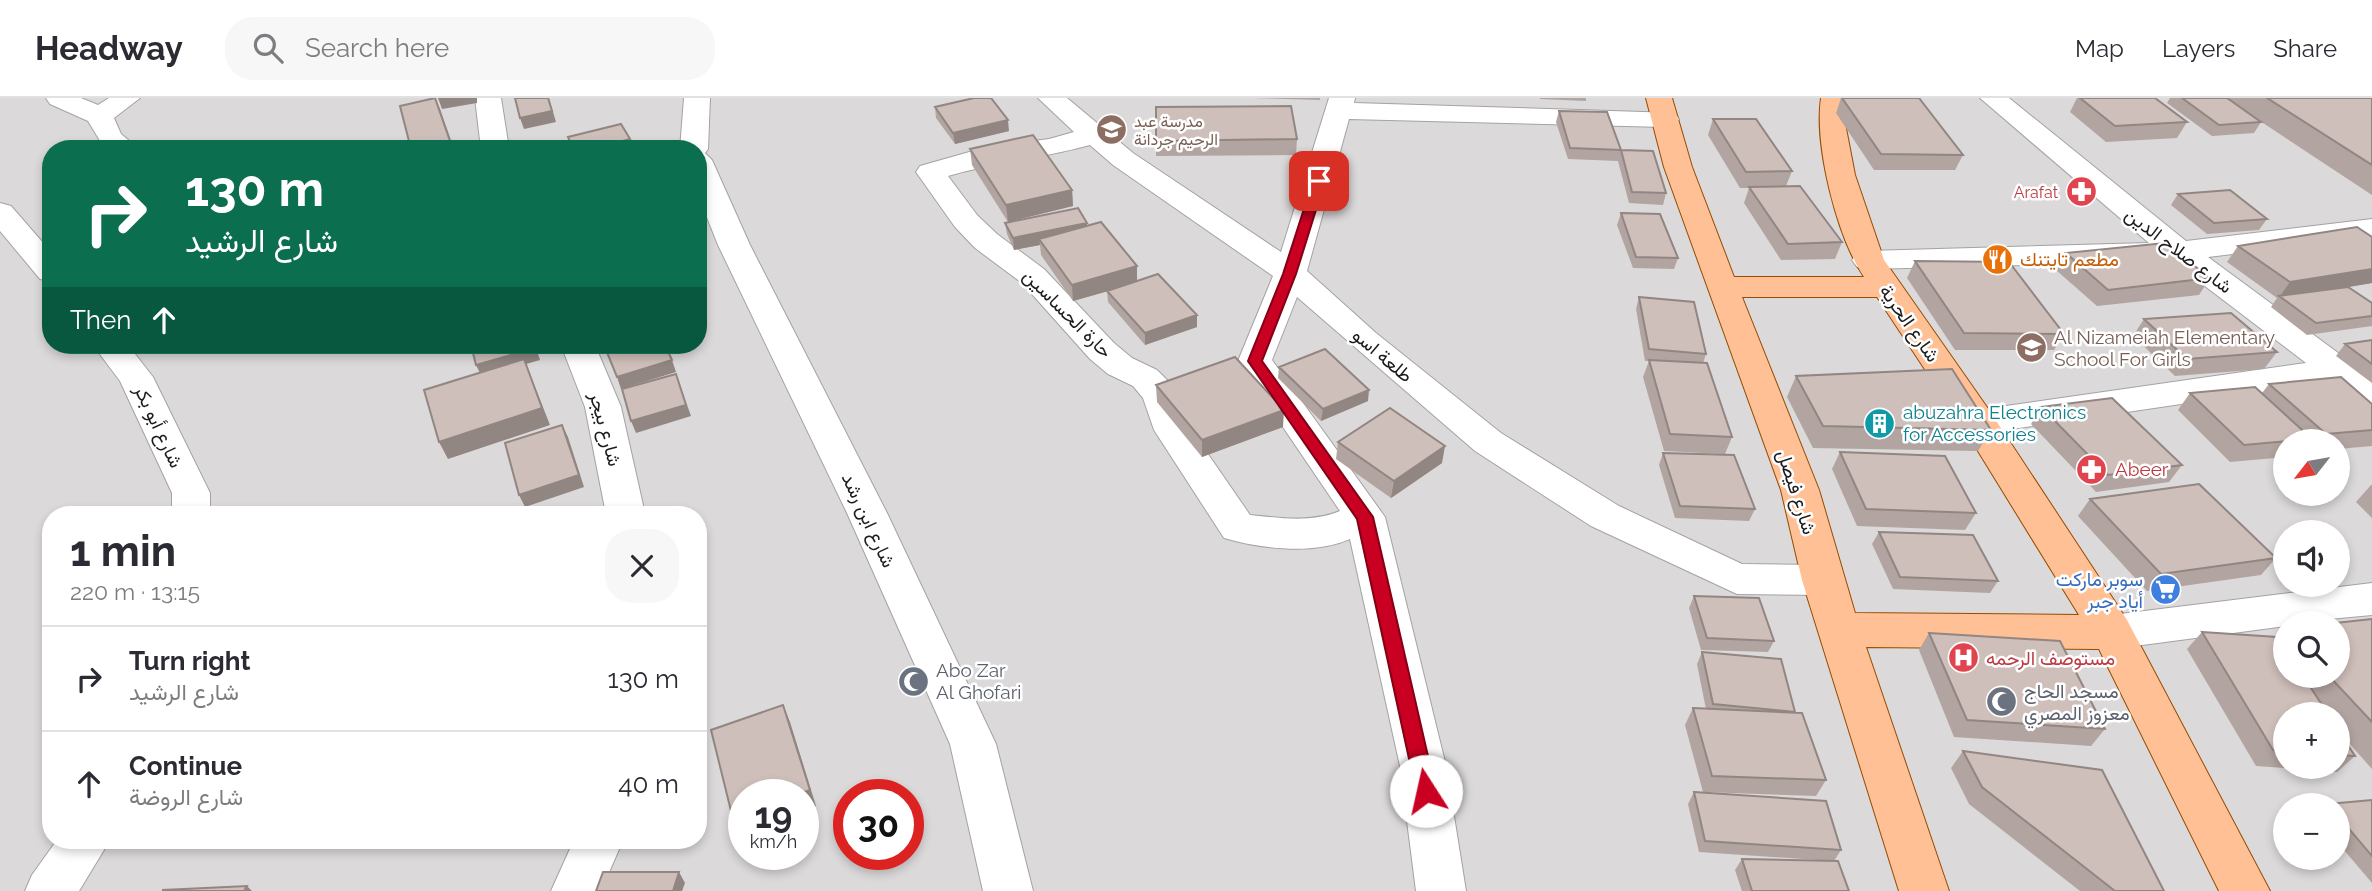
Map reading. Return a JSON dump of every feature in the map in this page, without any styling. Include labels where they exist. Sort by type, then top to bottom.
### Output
[{"type":"main road","name":"شارع الحرية","points":[[1834,98],[1831,124],[1841,175],[1876,273],[1979,422],[2112,632],[2245,891]]},
{"type":"main road","name":"شارع فيصل","points":[[1662,109],[1678,167],[1721,287],[1800,490],[1823,580],[1924,891]]},
{"type":"main road","points":[[1721,287],[1876,273]]},
{"type":"main road","points":[[1839,630],[2112,632]]},
{"type":"street","points":[[59,98],[100,116],[106,133],[112,140]]},
{"type":"street","points":[[100,116],[127,98]]},
{"type":"street","points":[[488,98],[494,140]]},
{"type":"street","points":[[695,140],[698,98]]},
{"type":"street","name":"طلعة اسو","points":[[1051,98],[1123,159],[1290,274],[1364,340],[1488,442],[1605,516],[1737,579],[1823,580]]},
{"type":"street","name":"شارع صلاح الدين","points":[[1993,98],[2179,251],[2372,396]]},
{"type":"street","points":[[1441,891],[1423,765],[1365,517],[1255,361],[1290,274],[1341,104],[1662,109]]},
{"type":"street","name":"حارة الحساسين","points":[[1096,135],[1050,147],[987,155],[930,172],[986,241],[1033,276],[1054,302],[1102,351],[1121,366],[1145,378],[1160,394],[1172,430],[1238,528],[1297,534],[1331,531],[1365,517]]},
{"type":"street","name":"شارع ابن رشد","points":[[707,181],[734,244],[867,513],[973,744],[1008,891]]},
{"type":"street","points":[[0,212],[42,261]]},
{"type":"street","points":[[1876,273],[2179,251],[2372,228]]},
{"type":"street","name":"شارع أبو بكر","points":[[117,354],[136,377],[191,493],[191,506]]},
{"type":"street","name":"شارع بيجر","points":[[582,354],[603,407],[624,506]]},
{"type":"street","points":[[1979,422],[2338,370]]},
{"type":"street","points":[[2112,632],[2372,599]]},
{"type":"street","points":[[50,891],[80,849]]},
{"type":"street","points":[[576,891],[595,849]]},
{"type":"shaded area","points":[[0,98],[2372,98],[2372,891],[0,891]]},
{"type":"building","points":[[435,98],[450,140],[409,140],[400,106]]},
{"type":"building","points":[[515,98],[548,98],[552,111],[520,118]]},
{"type":"building","points":[[974,98],[991,98],[1008,120],[953,133],[935,107]]},
{"type":"building","points":[[1842,98],[1919,98],[1963,155],[1881,154]]},
{"type":"building","points":[[2080,98],[2155,98],[2187,122],[2115,126]]},
{"type":"building","points":[[2182,98],[2227,98],[2261,122],[2219,125]]},
{"type":"building","points":[[2267,98],[2372,98],[2372,165]]},
{"type":"building","points":[[1291,106],[1297,139],[1156,141],[1156,107]]},
{"type":"building","points":[[1559,111],[1607,112],[1621,150],[1570,148]]},
{"type":"building","points":[[1713,119],[1756,119],[1792,171],[1746,172]]},
{"type":"building","points":[[621,124],[630,139],[569,140],[568,137]]},
{"type":"building","points":[[1033,135],[1072,190],[1006,205],[970,149]]},
{"type":"building","points":[[1621,150],[1653,151],[1666,193],[1632,192]]},
{"type":"building","points":[[1800,186],[1842,242],[1788,244],[1749,187]]},
{"type":"building","points":[[2230,190],[2267,219],[2214,223],[2178,194]]},
{"type":"building","points":[[1078,208],[1087,223],[1013,238],[1005,223]]},
{"type":"building","points":[[1621,213],[1660,214],[1678,258],[1636,257]]},
{"type":"building","points":[[1101,222],[1137,266],[1072,285],[1039,239]]},
{"type":"building","points":[[2357,227],[2372,237],[2372,269],[2290,282],[2238,246]]},
{"type":"building","points":[[2165,243],[2210,278],[2108,290],[2066,253]]},
{"type":"building","points":[[1915,261],[2009,262],[2064,334],[1964,333]]},
{"type":"building","points":[[1158,274],[1197,315],[1145,333],[1107,291]]},
{"type":"building","points":[[2348,287],[2372,303],[2372,316],[2316,323],[2279,296]]},
{"type":"building","points":[[1639,297],[1694,302],[1706,354],[1649,349]]},
{"type":"building","points":[[2231,313],[2277,352],[2187,359],[2144,319]]},
{"type":"building","points":[[2372,340],[2372,364],[2345,344]]},
{"type":"building","points":[[1325,349],[1369,390],[1323,409],[1279,367]]},
{"type":"building","points":[[473,354],[514,354],[476,365]]},
{"type":"building","points":[[608,354],[669,354],[672,360],[617,377]]},
{"type":"building","points":[[1235,357],[1284,410],[1202,440],[1156,385]]},
{"type":"building","points":[[524,359],[542,408],[439,442],[424,390]]},
{"type":"building","points":[[1649,360],[1707,363],[1732,437],[1670,434]]},
{"type":"building","points":[[1952,369],[1991,430],[1823,426],[1796,376]]},
{"type":"building","points":[[676,374],[686,405],[631,421],[622,389]]},
{"type":"building","points":[[2341,377],[2372,404],[2372,430],[2350,432],[2350,429],[2320,429],[2269,384]]},
{"type":"building","points":[[2255,387],[2301,429],[2273,429],[2273,442],[2244,445],[2190,393]]},
{"type":"building","points":[[2112,398],[2182,465],[2108,475],[2041,407]]},
{"type":"building","points":[[1390,408],[1445,446],[1394,481],[1338,442]]},
{"type":"building","points":[[562,425],[579,475],[519,495],[505,443]]},
{"type":"building","points":[[1840,452],[1945,456],[1976,513],[1866,509]]},
{"type":"building","points":[[1663,453],[1734,455],[1755,509],[1680,506]]},
{"type":"building","points":[[2199,484],[2273,555],[2273,558],[2161,574],[2090,499]]},
{"type":"building","points":[[1879,532],[1973,535],[1998,581],[1900,577]]},
{"type":"building","points":[[1694,596],[1759,598],[1774,641],[1707,638]]},
{"type":"building","points":[[2372,619],[2372,722],[2340,688],[2350,688],[2350,621]]},
{"type":"building","points":[[2202,632],[2273,637],[2273,688],[2311,688],[2320,702],[2273,702],[2273,750]]},
{"type":"building","points":[[1929,633],[2060,641],[2105,729],[1967,720]]},
{"type":"building","points":[[1702,652],[1781,659],[1795,712],[1713,704]]},
{"type":"building","points":[[783,705],[807,779],[728,779],[728,799],[711,730]]},
{"type":"building","points":[[1693,708],[1802,713],[1826,780],[1712,776]]},
{"type":"building","points":[[1963,751],[2102,770],[2164,891],[2115,891],[1982,787]]},
{"type":"building","points":[[1694,792],[1826,801],[1841,850],[1705,841]]},
{"type":"building","points":[[2372,800],[2372,856],[2350,830],[2350,802]]},
{"type":"building","points":[[1742,859],[1838,861],[1849,891],[1752,891]]},
{"type":"building","points":[[603,872],[679,872],[673,891],[596,891]]},
{"type":"building","points":[[247,886],[244,891],[163,891],[163,890]]},
{"type":"place","name":"مدرسة عبد الرحيم جردانة","points":[[1111,130]]},
{"type":"place","name":"Arafat","points":[[2081,192]]},
{"type":"place","name":"مطعم تايتنك","points":[[1997,259]]},
{"type":"place","name":"Al Nizameiah Elementary School For Girls","points":[[2031,348]]},
{"type":"place","name":"abuzahra Electronics for Accessories","points":[[1880,423]]},
{"type":"place","name":"Abeer","points":[[2092,469]]},
{"type":"place","name":"سوبر ماركت أياد جبر","points":[[2166,590]]},
{"type":"place","name":"مستوصف الرحمه","points":[[1963,658]]},
{"type":"place","name":"Abo Zar Al Ghofari","points":[[913,681]]},
{"type":"place","name":"مسجد الحاج معزوز المصري","points":[[2001,702]]},
{"type":"route","points":[[1319,181],[1290,274],[1255,361],[1365,517],[1423,765],[1426,791]]}]
